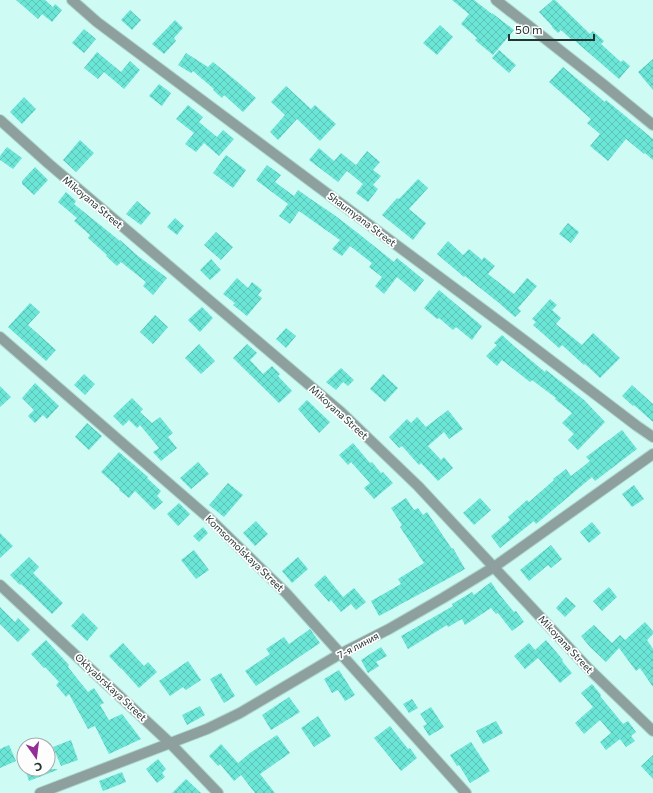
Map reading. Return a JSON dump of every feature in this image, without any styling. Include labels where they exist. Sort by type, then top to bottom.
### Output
[{"type":"street","name":"Shaumyana Street","points":[[72,0],[97,22],[653,437]]},
{"type":"street","points":[[496,0],[653,125]]},
{"type":"street","name":"Mikoyana Street","points":[[0,120],[49,164],[341,412],[418,486],[587,667],[653,731]]},
{"type":"street","name":"Komsomolskaya Street","points":[[0,337],[211,520],[286,594],[466,793]]},
{"type":"street","name":"7-я линия","points":[[40,793],[207,729],[240,713],[340,654],[389,629],[436,602],[494,567],[653,454]]},
{"type":"street","name":"Oktyabrskaya Street","points":[[0,585],[170,742],[218,793]]},
{"type":"building","points":[[16,0],[45,0],[53,7],[55,4],[62,10],[52,22],[42,14],[38,19]]},
{"type":"building","points":[[452,0],[474,0],[514,30],[493,55],[475,40],[477,38],[461,24],[469,14]]},
{"type":"building","points":[[555,0],[590,34],[593,31],[604,41],[601,44],[621,62],[623,60],[630,66],[619,79],[561,30],[558,33],[539,12]]},
{"type":"building","points":[[130,10],[141,20],[132,30],[121,20]]},
{"type":"building","points":[[175,20],[183,28],[174,38],[176,41],[164,54],[152,44]]},
{"type":"building","points":[[440,25],[453,37],[437,55],[423,43]]},
{"type":"building","points":[[84,29],[96,39],[84,53],[72,43]]},
{"type":"building","points":[[499,50],[516,65],[509,73],[492,58]]},
{"type":"building","points":[[97,52],[121,72],[130,61],[140,70],[124,89],[104,72],[98,79],[84,68]]},
{"type":"building","points":[[186,53],[208,67],[213,62],[256,98],[243,112],[224,95],[222,98],[193,71],[191,73],[178,65]]},
{"type":"building","points":[[653,59],[653,90],[638,72]]},
{"type":"building","points":[[563,67],[653,139],[653,160],[626,139],[608,161],[590,146],[600,134],[587,123],[591,119],[549,82]]},
{"type":"building","points":[[159,84],[171,93],[162,106],[149,96]]},
{"type":"building","points":[[286,86],[311,109],[315,105],[336,124],[320,141],[297,119],[278,140],[270,132],[285,115],[271,102]]},
{"type":"building","points":[[24,97],[36,109],[22,124],[10,112]]},
{"type":"building","points":[[188,105],[203,117],[199,122],[217,137],[223,130],[234,139],[219,156],[204,143],[196,152],[185,144],[194,133],[176,119]]},
{"type":"building","points":[[80,140],[94,153],[76,172],[63,160]]},
{"type":"building","points":[[7,147],[22,158],[13,169],[0,160],[0,156]]},
{"type":"building","points":[[319,148],[334,161],[341,153],[356,165],[367,151],[380,162],[373,170],[381,176],[373,185],[378,189],[368,202],[356,193],[363,184],[347,171],[338,182],[309,160]]},
{"type":"building","points":[[226,155],[246,170],[233,188],[213,173]]},
{"type":"building","points":[[267,165],[281,175],[275,182],[294,196],[298,190],[333,214],[394,262],[397,258],[424,280],[415,292],[397,277],[384,294],[375,286],[382,277],[369,267],[372,263],[350,246],[342,256],[332,249],[340,240],[299,211],[290,224],[279,216],[288,204],[256,180]]},
{"type":"building","points":[[35,167],[48,180],[34,195],[22,184],[22,181]]},
{"type":"building","points":[[418,179],[428,188],[409,209],[426,223],[413,240],[382,215],[397,198],[399,199]]},
{"type":"building","points":[[66,192],[76,201],[74,204],[167,278],[153,295],[143,286],[146,282],[121,262],[117,266],[88,238],[90,235],[74,221],[77,218],[58,202]]},
{"type":"building","points":[[137,201],[151,213],[141,225],[126,214]]},
{"type":"building","points":[[175,218],[184,226],[177,235],[167,227]]},
{"type":"building","points":[[568,223],[579,232],[571,243],[559,234]]},
{"type":"building","points":[[216,232],[233,247],[221,260],[204,245]]},
{"type":"building","points":[[448,241],[463,255],[469,249],[482,260],[484,257],[495,266],[488,274],[514,294],[527,278],[537,286],[518,308],[521,311],[515,317],[437,254]]},
{"type":"building","points":[[211,259],[221,270],[210,280],[200,270]]},
{"type":"building","points":[[237,278],[248,288],[252,282],[262,290],[258,295],[262,298],[247,316],[233,305],[235,303],[223,294]]},
{"type":"building","points":[[439,290],[482,326],[472,340],[456,327],[453,330],[424,308]]},
{"type":"building","points":[[550,299],[557,305],[552,310],[561,318],[556,324],[582,345],[593,333],[620,358],[600,378],[562,345],[559,348],[533,325],[536,322],[532,319]]},
{"type":"building","points":[[30,303],[40,312],[28,325],[56,350],[46,361],[8,327]]},
{"type":"building","points":[[202,307],[213,318],[200,332],[188,320]]},
{"type":"building","points":[[155,315],[168,327],[153,344],[140,332]]},
{"type":"building","points":[[286,328],[296,336],[286,348],[276,339]]},
{"type":"building","points":[[502,335],[545,372],[546,370],[584,400],[605,422],[578,450],[568,440],[574,434],[562,423],[572,413],[555,399],[556,398],[532,380],[530,382],[502,360],[497,366],[486,356],[497,345],[494,343]]},
{"type":"building","points":[[199,344],[215,361],[201,374],[185,358]]},
{"type":"building","points":[[247,344],[257,353],[250,360],[263,374],[272,366],[280,374],[278,376],[292,391],[279,403],[233,358]]},
{"type":"building","points":[[341,368],[354,380],[348,386],[343,382],[336,390],[326,382]]},
{"type":"building","points":[[84,374],[95,384],[85,395],[74,385]]},
{"type":"building","points":[[383,374],[398,388],[385,402],[370,389]]},
{"type":"building","points":[[35,383],[59,406],[47,419],[43,415],[35,423],[28,416],[34,410],[22,398]]},
{"type":"building","points":[[632,385],[653,404],[653,422],[622,396]]},
{"type":"building","points":[[0,386],[11,397],[0,407]]},
{"type":"building","points":[[132,398],[143,409],[140,412],[152,423],[160,417],[173,433],[168,437],[177,448],[161,461],[153,452],[159,448],[140,425],[137,428],[129,420],[123,426],[113,416]]},
{"type":"building","points":[[307,400],[330,422],[319,433],[298,409]]},
{"type":"building","points":[[448,410],[463,429],[449,439],[444,432],[428,446],[441,460],[444,457],[453,468],[438,481],[421,463],[419,465],[402,446],[399,448],[389,437],[407,419],[411,423],[417,417],[426,427]]},
{"type":"building","points":[[87,423],[102,436],[89,450],[75,437]]},
{"type":"building","points":[[622,430],[637,449],[595,481],[592,477],[536,524],[534,521],[500,548],[491,536],[510,520],[508,517],[527,500],[529,502],[566,469],[571,476],[590,461],[586,457]]},
{"type":"building","points":[[353,443],[370,463],[372,462],[381,473],[383,472],[393,483],[374,499],[364,488],[370,483],[351,462],[348,465],[339,455]]},
{"type":"building","points":[[119,452],[148,477],[147,478],[161,491],[157,496],[163,502],[154,510],[135,491],[129,498],[101,472]]},
{"type":"building","points":[[198,462],[209,474],[191,489],[180,478]]},
{"type":"building","points":[[228,483],[243,495],[224,517],[209,505]]},
{"type":"building","points":[[634,485],[644,499],[632,507],[622,494]]},
{"type":"building","points":[[406,498],[414,510],[418,508],[423,515],[427,512],[452,549],[453,548],[465,569],[379,616],[371,601],[401,584],[398,579],[424,563],[400,527],[402,525],[391,508]]},
{"type":"building","points":[[480,498],[491,510],[474,525],[463,513]]},
{"type":"building","points":[[179,503],[190,514],[178,526],[167,514]]},
{"type":"building","points":[[256,521],[268,534],[255,546],[243,533]]},
{"type":"building","points":[[592,522],[601,533],[589,543],[580,532]]},
{"type":"building","points":[[203,527],[208,533],[199,542],[193,536]]},
{"type":"building","points":[[0,533],[13,546],[0,558]]},
{"type":"building","points":[[551,545],[562,559],[551,568],[548,565],[529,581],[520,570]]},
{"type":"building","points":[[194,550],[209,570],[196,579],[181,560]]},
{"type":"building","points":[[29,557],[39,567],[33,573],[63,603],[52,614],[10,575]]},
{"type":"building","points":[[298,557],[308,569],[292,583],[282,571]]},
{"type":"building","points":[[325,575],[343,597],[354,588],[366,602],[356,610],[351,604],[341,612],[331,600],[329,602],[314,585]]},
{"type":"building","points":[[491,582],[499,594],[514,612],[516,611],[524,622],[512,631],[498,613],[496,614],[491,608],[465,625],[462,619],[448,627],[447,625],[408,649],[401,636],[453,606],[452,604],[472,592],[474,595]]},
{"type":"building","points":[[609,587],[617,597],[602,611],[593,601]]},
{"type":"building","points":[[566,597],[576,606],[565,617],[556,608]]},
{"type":"building","points":[[0,607],[15,622],[18,618],[30,630],[18,642],[0,624]]},
{"type":"building","points":[[83,613],[98,628],[87,641],[71,626]]},
{"type":"building","points":[[645,622],[653,631],[653,634],[647,640],[653,649],[653,687],[640,668],[636,671],[619,648],[606,662],[581,636],[594,625],[612,643],[620,635],[625,640]]},
{"type":"building","points":[[310,629],[320,643],[256,686],[245,671],[270,654],[266,649],[284,637],[289,644]]},
{"type":"building","points":[[46,640],[69,665],[68,667],[88,692],[94,688],[104,703],[100,705],[109,720],[122,714],[141,739],[109,754],[95,726],[88,729],[69,694],[66,697],[56,685],[59,682],[31,654]]},
{"type":"building","points":[[546,640],[572,673],[560,683],[538,658],[525,669],[514,656],[529,643],[535,650]]},
{"type":"building","points":[[123,643],[144,666],[148,662],[157,672],[139,688],[109,656]]},
{"type":"building","points":[[381,647],[387,656],[376,662],[379,666],[368,673],[361,660]]},
{"type":"building","points":[[188,661],[201,680],[186,690],[183,687],[170,696],[159,681]]},
{"type":"building","points":[[339,670],[355,695],[345,701],[338,690],[332,693],[324,679]]},
{"type":"building","points":[[221,673],[235,696],[224,703],[210,679]]},
{"type":"building","points":[[592,684],[623,724],[628,721],[636,732],[631,736],[635,741],[626,747],[620,739],[606,750],[600,742],[611,733],[600,720],[584,734],[575,723],[593,707],[581,693]]},
{"type":"building","points":[[289,697],[300,712],[271,730],[262,715]]},
{"type":"building","points":[[412,699],[418,708],[409,713],[403,704]]},
{"type":"building","points":[[200,706],[205,715],[187,725],[182,715]]},
{"type":"building","points":[[431,707],[444,727],[429,736],[423,726],[427,724],[420,714]]},
{"type":"building","points":[[318,716],[331,736],[314,747],[301,728]]},
{"type":"building","points":[[496,721],[503,733],[483,744],[476,731]]},
{"type":"building","points":[[390,726],[417,758],[401,771],[374,738]]},
{"type":"building","points":[[277,735],[290,753],[260,774],[275,793],[255,793],[241,775],[234,781],[220,764],[218,766],[209,756],[221,744],[238,763]]},
{"type":"building","points":[[71,740],[78,760],[61,766],[56,754],[56,746]]},
{"type":"building","points":[[471,742],[490,771],[470,783],[459,765],[457,766],[450,755]]},
{"type":"building","points":[[9,745],[16,761],[0,768],[0,749]]},
{"type":"building","points":[[653,755],[653,779],[641,766]]},
{"type":"building","points":[[158,759],[166,769],[162,773],[165,777],[157,783],[146,769]]},
{"type":"building","points":[[122,772],[126,782],[103,791],[99,781]]},
{"type":"building","points":[[28,777],[39,777],[29,781]]},
{"type":"building","points":[[186,779],[201,793],[172,793]]}]
